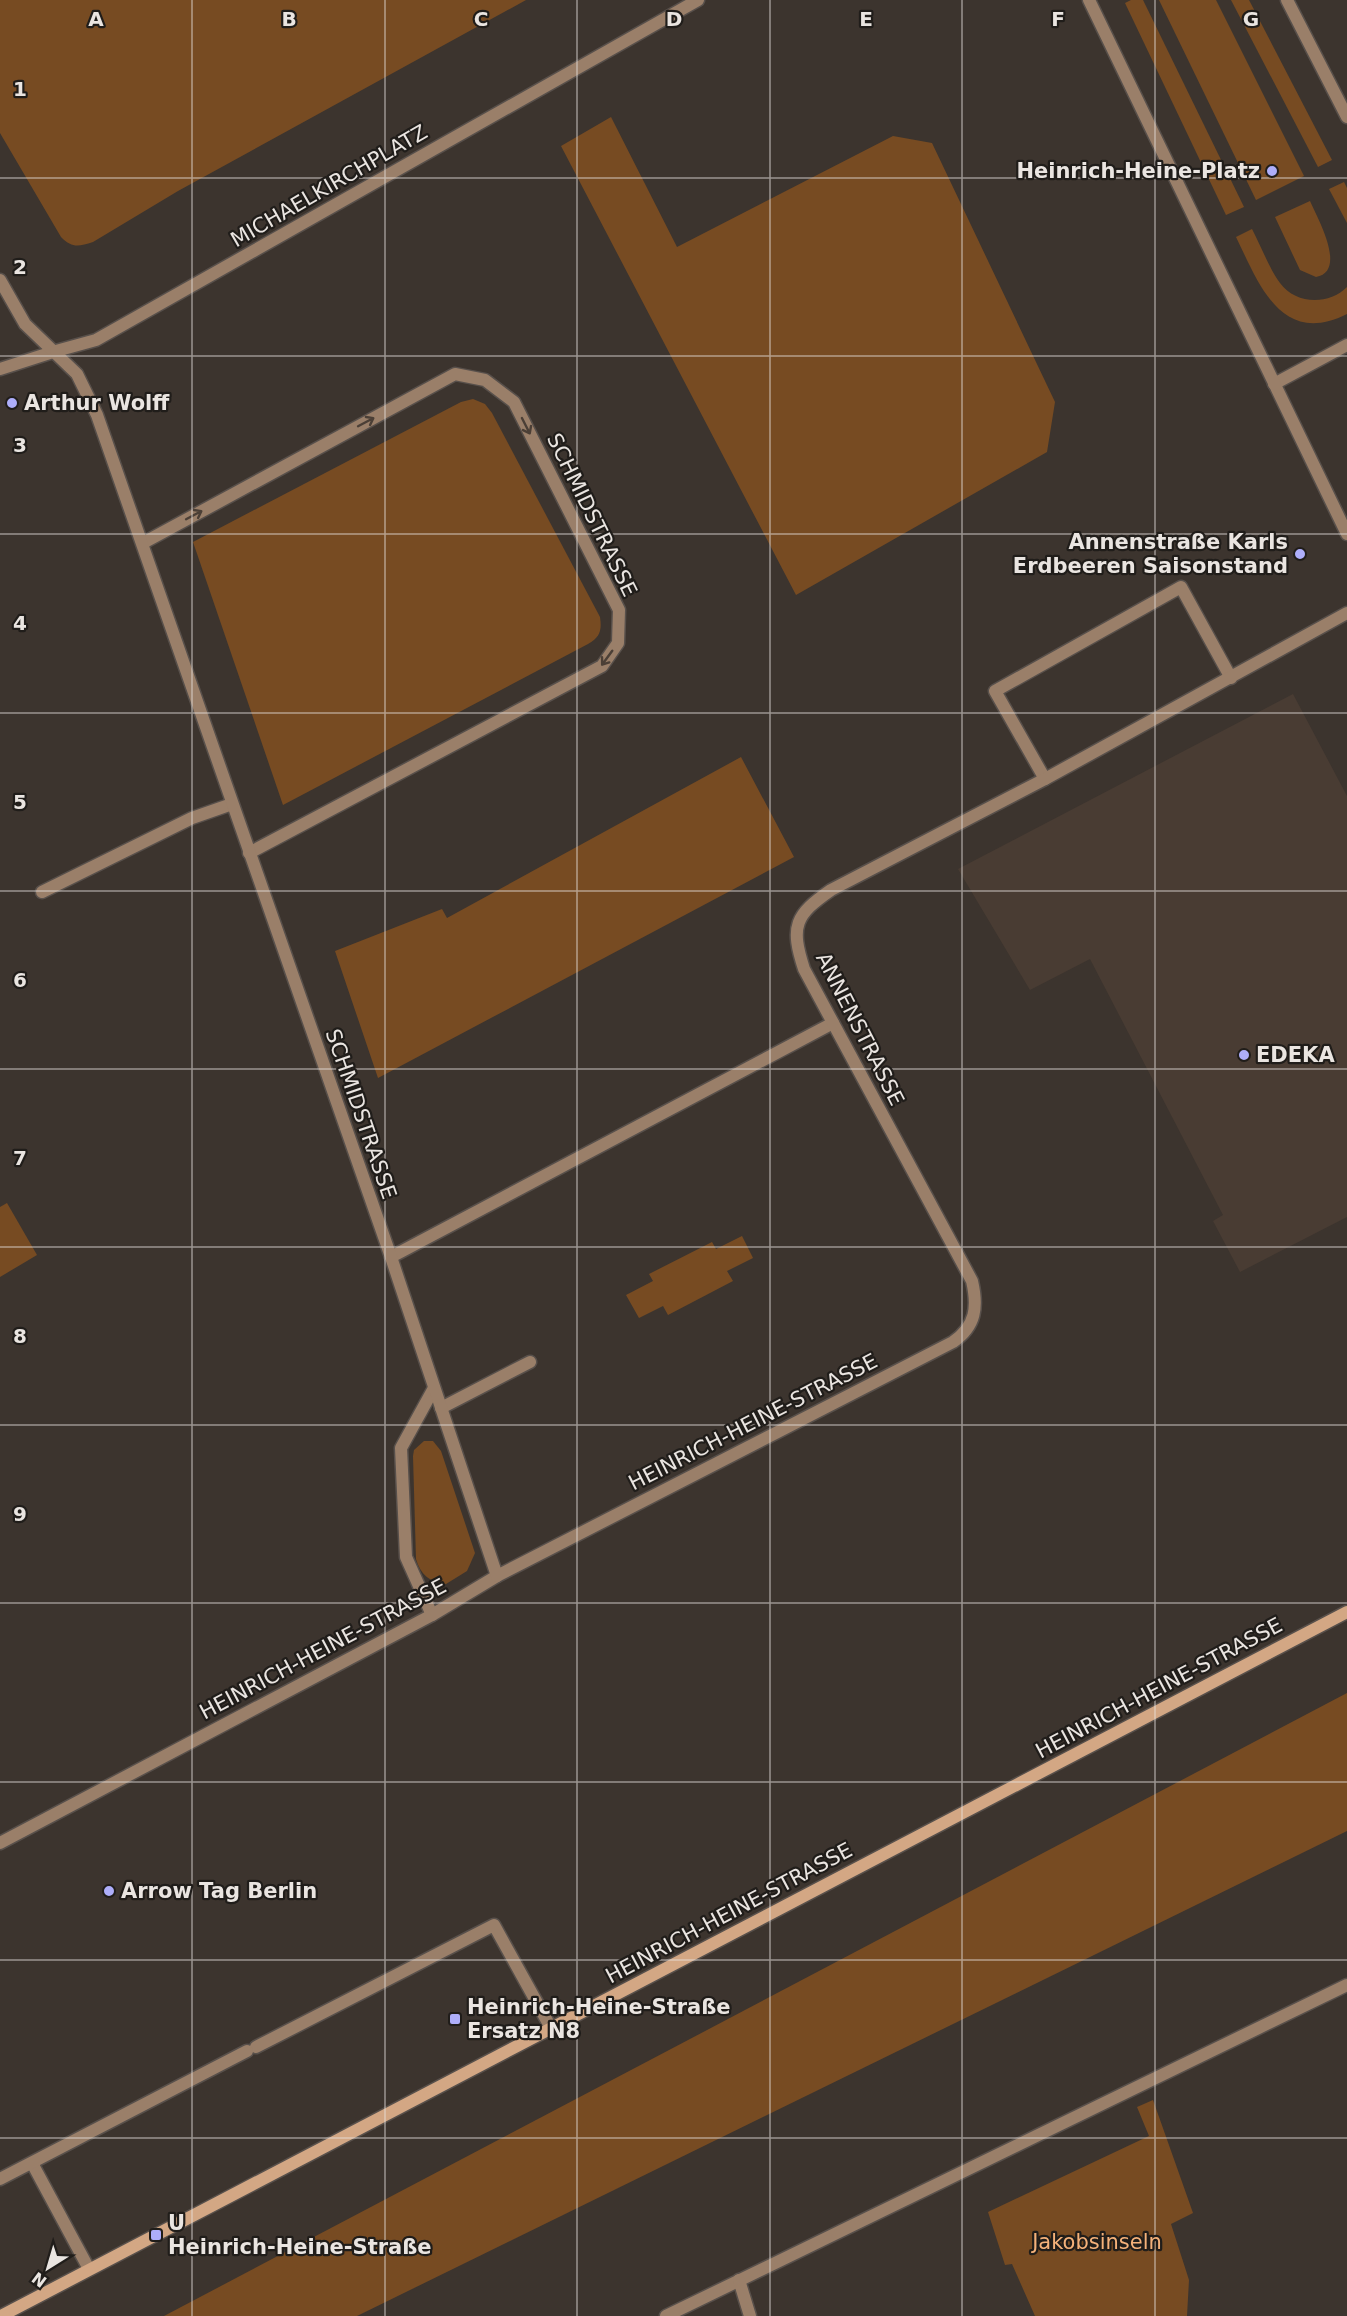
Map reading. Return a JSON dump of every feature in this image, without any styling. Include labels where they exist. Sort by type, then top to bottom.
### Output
[{"type":"main road","name":"HEINRICH-HEINE-STRASSE","points":[[0,2316],[1347,1612]]},
{"type":"street","name":"MICHAELKIRCHPLATZ","points":[[56,351],[96,340],[698,0]]},
{"type":"street","points":[[1089,0],[1347,534]]},
{"type":"street","points":[[1287,0],[1347,117]]},
{"type":"street","points":[[0,280],[25,324],[56,351]]},
{"type":"street","points":[[1274,384],[1347,345]]},
{"type":"street","points":[[0,369],[56,351]]},
{"type":"street","name":"SCHMIDSTRASSE","points":[[56,351],[77,374],[97,416],[143,543],[390,1257],[497,1576]]},
{"type":"street","name":"SCHMIDSTRASSE","points":[[143,543],[455,374],[485,380],[514,402],[619,610],[618,643],[602,666],[249,853]]},
{"type":"street","points":[[1045,779],[995,691],[1181,587],[1231,678]]},
{"type":"street","name":"ANNENSTRASSE","points":[[953,1342],[971,1326],[976,1297],[972,1281],[804,969],[796,944],[797,920],[810,904],[831,890],[1045,779],[1347,613]]},
{"type":"street","points":[[42,892],[192,818],[232,804]]},
{"type":"street","points":[[390,1257],[833,1023]]},
{"type":"street","name":"HEINRICH-HEINE-STRASSE","points":[[0,1843],[432,1615],[497,1576],[953,1342]]},
{"type":"street","points":[[441,1408],[530,1362]]},
{"type":"street","points":[[432,1615],[406,1557],[400,1448],[434,1388]]},
{"type":"street","points":[[0,2180],[494,1924],[551,2028]]},
{"type":"street","points":[[666,2316],[1347,1985]]},
{"type":"street","points":[[32,2163],[89,2270]]},
{"type":"street","points":[[739,2280],[750,2316]]},
{"type":"shaded area","points":[[1293,694],[1347,796],[1347,1217],[1240,1272],[1213,1221],[1223,1215],[1090,959],[1030,990],[958,869]]},
{"type":"green space","points":[[0,0],[526,0],[178,191],[93,242],[79,246],[72,245],[61,237],[0,133]]},
{"type":"green space","points":[[1131,0],[1143,0],[1244,207],[1226,215],[1125,3]]},
{"type":"green space","points":[[1159,0],[1216,0],[1304,176],[1256,200]]},
{"type":"green space","points":[[1231,0],[1249,0],[1332,160],[1318,167]]},
{"type":"green space","points":[[611,117],[677,247],[893,136],[932,143],[1055,402],[1047,452],[796,595],[561,146]]},
{"type":"green space","points":[[1344,182],[1347,188],[1347,223],[1329,189]]},
{"type":"green space","points":[[1310,201],[1324,232],[1330,256],[1325,273],[1316,277],[1300,270],[1275,217]]},
{"type":"green space","points":[[1252,229],[1272,271],[1287,290],[1303,299],[1313,300],[1331,297],[1347,287],[1347,314],[1324,322],[1305,322],[1289,317],[1275,306],[1254,274],[1236,237]]},
{"type":"green space","points":[[473,399],[485,404],[492,413],[600,617],[599,633],[588,644],[283,805],[193,542],[461,402]]},
{"type":"green space","points":[[741,757],[794,857],[378,1078],[335,951],[442,909],[447,918]]},
{"type":"green space","points":[[7,1203],[37,1255],[0,1277],[0,1207]]},
{"type":"green space","points":[[742,1236],[753,1258],[727,1271],[733,1281],[668,1315],[663,1306],[639,1318],[626,1295],[653,1281],[649,1274],[712,1242],[716,1249]]},
{"type":"green space","points":[[424,1441],[433,1441],[441,1451],[475,1553],[467,1571],[446,1584],[426,1577],[416,1559],[413,1456],[414,1450]]},
{"type":"green space","points":[[1347,1693],[1347,1831],[357,2316],[164,2316]]},
{"type":"green space","name":"Jakobsinseln","points":[[1153,2100],[1193,2213],[1171,2224],[1189,2280],[1187,2316],[1035,2316],[1012,2264],[1005,2265],[988,2212],[1149,2136],[1137,2107]]},
{"type":"place","name":"Heinrich-Heine-Platz","points":[[1272,171]]},
{"type":"place","name":"Arthur Wolff","points":[[12,403]]},
{"type":"place","name":"Annenstraße Karls Erdbeeren Saisonstand","points":[[1300,554]]},
{"type":"place","name":"EDEKA","points":[[1244,1055]]},
{"type":"place","name":"Arrow Tag Berlin","points":[[109,1891]]},
{"type":"place","name":"Heinrich-Heine-Straße Ersatz N8","points":[[455,2019]]},
{"type":"place","name":"U Heinrich-Heine-Straße","points":[[156,2235]]}]
